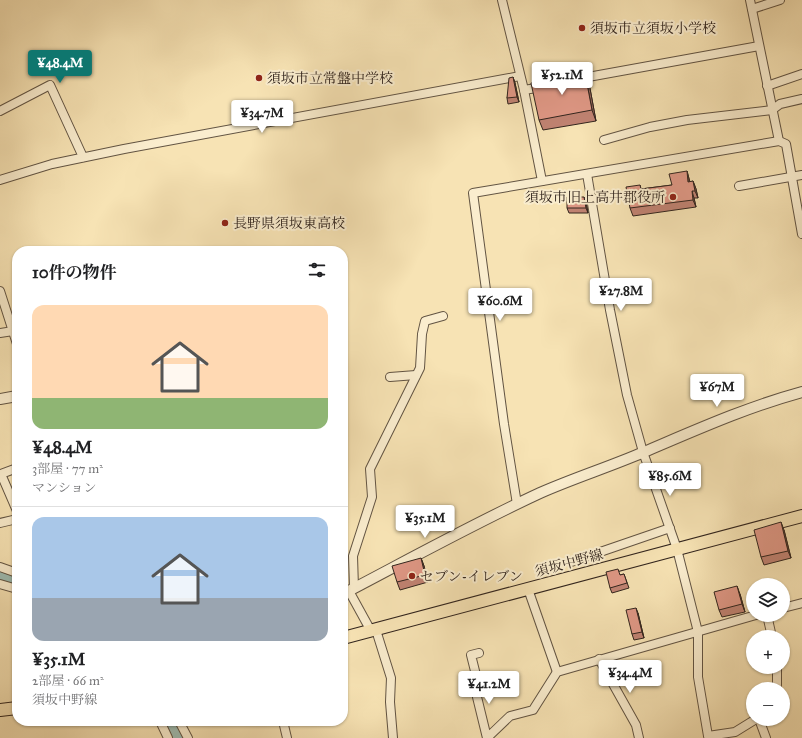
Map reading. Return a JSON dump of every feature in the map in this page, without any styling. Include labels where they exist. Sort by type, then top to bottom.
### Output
[{"type":"main road","name":"須坂中野線","points":[[348,637],[802,516]]},
{"type":"main road","points":[[0,710],[12,709]]},
{"type":"street","points":[[502,0],[524,90],[542,181]]},
{"type":"street","points":[[750,0],[779,141]]},
{"type":"street","points":[[752,9],[780,0]]},
{"type":"street","points":[[569,81],[760,46]]},
{"type":"street","points":[[767,86],[802,74]]},
{"type":"street","points":[[0,180],[52,164],[83,157],[520,76]]},
{"type":"street","points":[[0,112],[50,86],[83,157]]},
{"type":"street","points":[[524,90],[546,86]]},
{"type":"street","points":[[604,140],[650,127],[687,120],[772,110],[780,104],[802,99]]},
{"type":"street","points":[[517,504],[504,424],[473,193],[779,141],[786,144],[802,234]]},
{"type":"street","points":[[587,174],[627,394],[643,452],[677,549],[698,632],[698,677],[708,736],[735,732],[746,725]]},
{"type":"street","points":[[739,186],[802,175]]},
{"type":"street","points":[[0,291],[12,328]]},
{"type":"street","points":[[394,738],[390,702],[391,678],[374,630],[349,591],[353,556],[372,497],[370,468],[420,368],[422,334],[425,321],[443,316]]},
{"type":"street","points":[[0,333],[12,331]]},
{"type":"street","points":[[390,378],[416,375]]},
{"type":"street","points":[[349,591],[542,492],[643,452],[718,420],[781,397],[802,392]]},
{"type":"street","points":[[0,399],[12,397]]},
{"type":"street","points":[[12,470],[1,474],[12,499]]},
{"type":"street","points":[[0,523],[12,520]]},
{"type":"street","points":[[570,562],[670,528]]},
{"type":"street","points":[[0,567],[12,571]]},
{"type":"street","points":[[0,584],[12,588]]},
{"type":"street","points":[[528,589],[557,672]]},
{"type":"street","points":[[790,606],[802,603]]},
{"type":"street","points":[[479,653],[471,655],[476,675],[477,697],[487,738],[510,716],[532,710],[557,672],[746,618]]},
{"type":"street","points":[[599,659],[636,726],[639,738]]},
{"type":"street","points":[[162,726],[168,738]]},
{"type":"street","points":[[182,726],[188,738]]},
{"type":"street","points":[[285,726],[287,738]]},
{"type":"street","points":[[762,726],[766,738]]},
{"type":"building","points":[[585,73],[592,110],[539,120],[531,83]]},
{"type":"building","points":[[513,77],[517,97],[507,98],[509,78]]},
{"type":"building","points":[[687,171],[688,182],[693,181],[695,191],[692,191],[693,200],[630,208],[626,187],[640,185],[641,189],[672,185],[669,174]]},
{"type":"building","points":[[567,197],[584,197],[586,208],[567,208]]},
{"type":"building","points":[[781,522],[788,551],[761,557],[754,530]]},
{"type":"building","points":[[421,558],[425,575],[397,582],[392,566]]},
{"type":"building","points":[[618,569],[620,575],[624,574],[627,583],[610,588],[606,572]]},
{"type":"building","points":[[737,586],[742,604],[719,610],[714,592]]},
{"type":"building","points":[[636,608],[642,632],[632,634],[626,610]]},
{"type":"waterway","points":[[0,575],[12,579]]},
{"type":"waterway","points":[[171,726],[177,738]]},
{"type":"place","name":"須坂市立須坂小学校","points":[[582,28]]},
{"type":"place","name":"須坂市立常盤中学校","points":[[259,78]]},
{"type":"place","name":"須坂市旧上高井郡役所","points":[[673,197]]},
{"type":"place","name":"長野県須坂東高校","points":[[225,223]]},
{"type":"place","name":"セブン-イレブン","points":[[412,576]]}]
